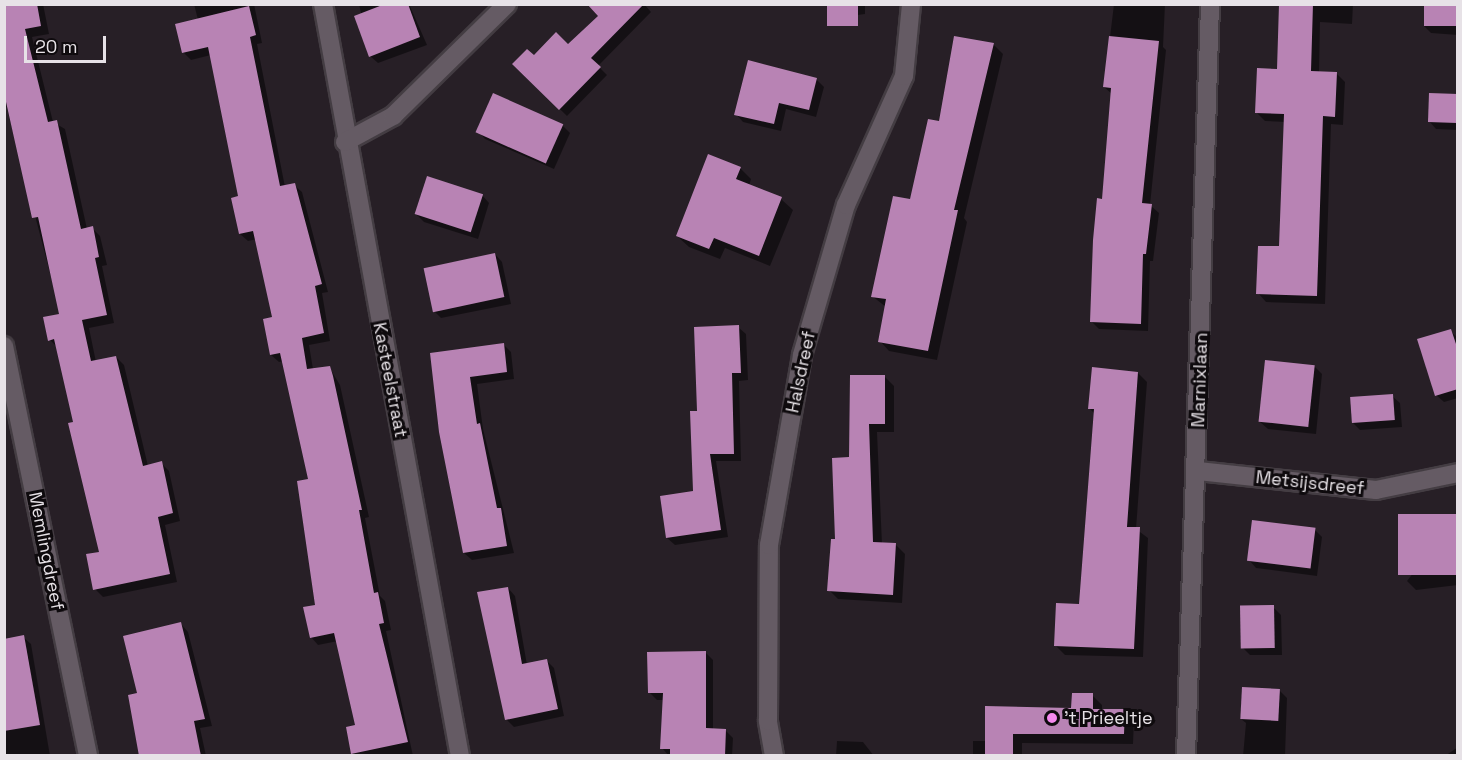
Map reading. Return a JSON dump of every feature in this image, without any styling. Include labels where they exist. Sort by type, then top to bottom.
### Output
[{"type":"street","name":"Kasteelstraat","points":[[322,4],[345,142],[460,756]]},
{"type":"street","points":[[345,142],[393,116],[507,4]]},
{"type":"street","name":"Halsdreef","points":[[774,756],[768,721],[769,545],[802,355],[846,205],[904,76],[911,4]]},
{"type":"street","name":"Marnixlaan","points":[[1186,756],[1198,471],[1210,4]]},
{"type":"street","name":"Memlingdreef","points":[[4,346],[88,756]]},
{"type":"street","name":"Metsijsdreef","points":[[1198,471],[1376,490],[1458,473]]},
{"type":"building","points":[[4,4],[37,4],[41,26],[25,29],[48,122],[57,120],[81,229],[93,226],[99,257],[95,258],[107,315],[82,320],[91,361],[116,356],[143,466],[162,461],[173,513],[158,517],[170,574],[93,590],[86,554],[99,552],[68,423],[73,422],[54,339],[48,341],[43,317],[59,314],[38,217],[32,218],[4,93]]},
{"type":"building","points":[[385,4],[408,4],[420,37],[369,57],[354,16]]},
{"type":"building","points":[[587,4],[644,4],[591,58],[601,67],[559,110],[512,64],[527,49],[534,55],[556,32],[568,44],[598,16]]},
{"type":"building","points":[[827,4],[858,4],[858,26],[827,26]]},
{"type":"building","points":[[1279,4],[1313,4],[1311,71],[1337,72],[1335,117],[1323,116],[1317,296],[1256,294],[1258,246],[1279,246],[1284,114],[1255,113],[1257,68],[1277,69]]},
{"type":"building","points":[[1424,4],[1458,4],[1458,26],[1424,26]]},
{"type":"building","points":[[249,6],[256,35],[250,37],[280,186],[295,183],[322,284],[315,286],[324,333],[302,338],[307,369],[330,366],[333,376],[362,510],[359,510],[374,593],[378,592],[384,623],[379,624],[408,742],[351,754],[346,727],[355,725],[334,633],[310,638],[303,607],[315,605],[297,481],[308,479],[280,353],[270,355],[263,319],[272,317],[253,231],[239,234],[231,198],[238,196],[208,47],[182,53],[175,24]]},
{"type":"building","points":[[954,36],[994,43],[954,210],[958,210],[928,351],[878,342],[886,299],[871,297],[893,196],[910,199],[928,119],[939,121]]},
{"type":"building","points":[[1109,36],[1159,41],[1142,203],[1152,204],[1146,254],[1143,254],[1141,324],[1090,322],[1093,240],[1097,198],[1102,199],[1111,88],[1103,87]]},
{"type":"building","points":[[748,60],[817,78],[809,110],[779,103],[774,124],[734,115]]},
{"type":"building","points":[[493,93],[563,124],[546,164],[476,132]]},
{"type":"building","points":[[1429,93],[1458,94],[1457,123],[1428,122]]},
{"type":"building","points":[[708,154],[741,167],[736,179],[782,197],[759,256],[714,238],[709,249],[676,236]]},
{"type":"building","points":[[427,176],[483,194],[471,232],[415,214]]},
{"type":"building","points":[[495,253],[504,297],[433,312],[424,268]]},
{"type":"building","points":[[739,325],[741,373],[732,373],[734,454],[710,454],[721,530],[666,538],[660,496],[693,491],[690,411],[697,411],[694,327]]},
{"type":"building","points":[[1451,329],[1458,350],[1458,389],[1435,396],[1417,339]]},
{"type":"building","points":[[504,343],[507,372],[470,377],[477,424],[480,423],[497,508],[501,508],[507,546],[463,553],[439,432],[430,353]]},
{"type":"building","points":[[1265,360],[1315,365],[1308,427],[1259,422]]},
{"type":"building","points":[[1092,367],[1138,372],[1127,527],[1140,527],[1134,649],[1054,646],[1056,603],[1079,604],[1094,409],[1088,409]]},
{"type":"building","points":[[850,375],[885,375],[885,424],[869,424],[873,542],[896,543],[893,595],[827,591],[831,539],[835,539],[832,458],[849,457]]},
{"type":"building","points":[[1393,394],[1395,420],[1352,423],[1350,397]]},
{"type":"building","points":[[1398,514],[1458,514],[1458,575],[1398,575]]},
{"type":"building","points":[[1252,520],[1316,528],[1311,568],[1247,561]]},
{"type":"building","points":[[508,587],[522,664],[547,659],[558,709],[505,720],[477,592]]},
{"type":"building","points":[[1274,605],[1275,648],[1241,649],[1240,606]]},
{"type":"building","points":[[181,622],[205,719],[194,721],[201,756],[139,756],[128,695],[137,693],[123,636]]},
{"type":"building","points":[[24,635],[40,725],[4,731],[4,639]]},
{"type":"building","points":[[706,651],[706,728],[726,729],[725,756],[670,756],[670,749],[660,749],[663,693],[648,693],[647,652]]},
{"type":"building","points":[[1242,687],[1280,689],[1278,721],[1240,719]]},
{"type":"building","points":[[1072,693],[1093,693],[1093,709],[1125,709],[1124,734],[1013,734],[1013,756],[985,756],[985,706],[1071,708]]},
{"type":"place","name":"’t Prieeltje","points":[[1052,718]]}]
